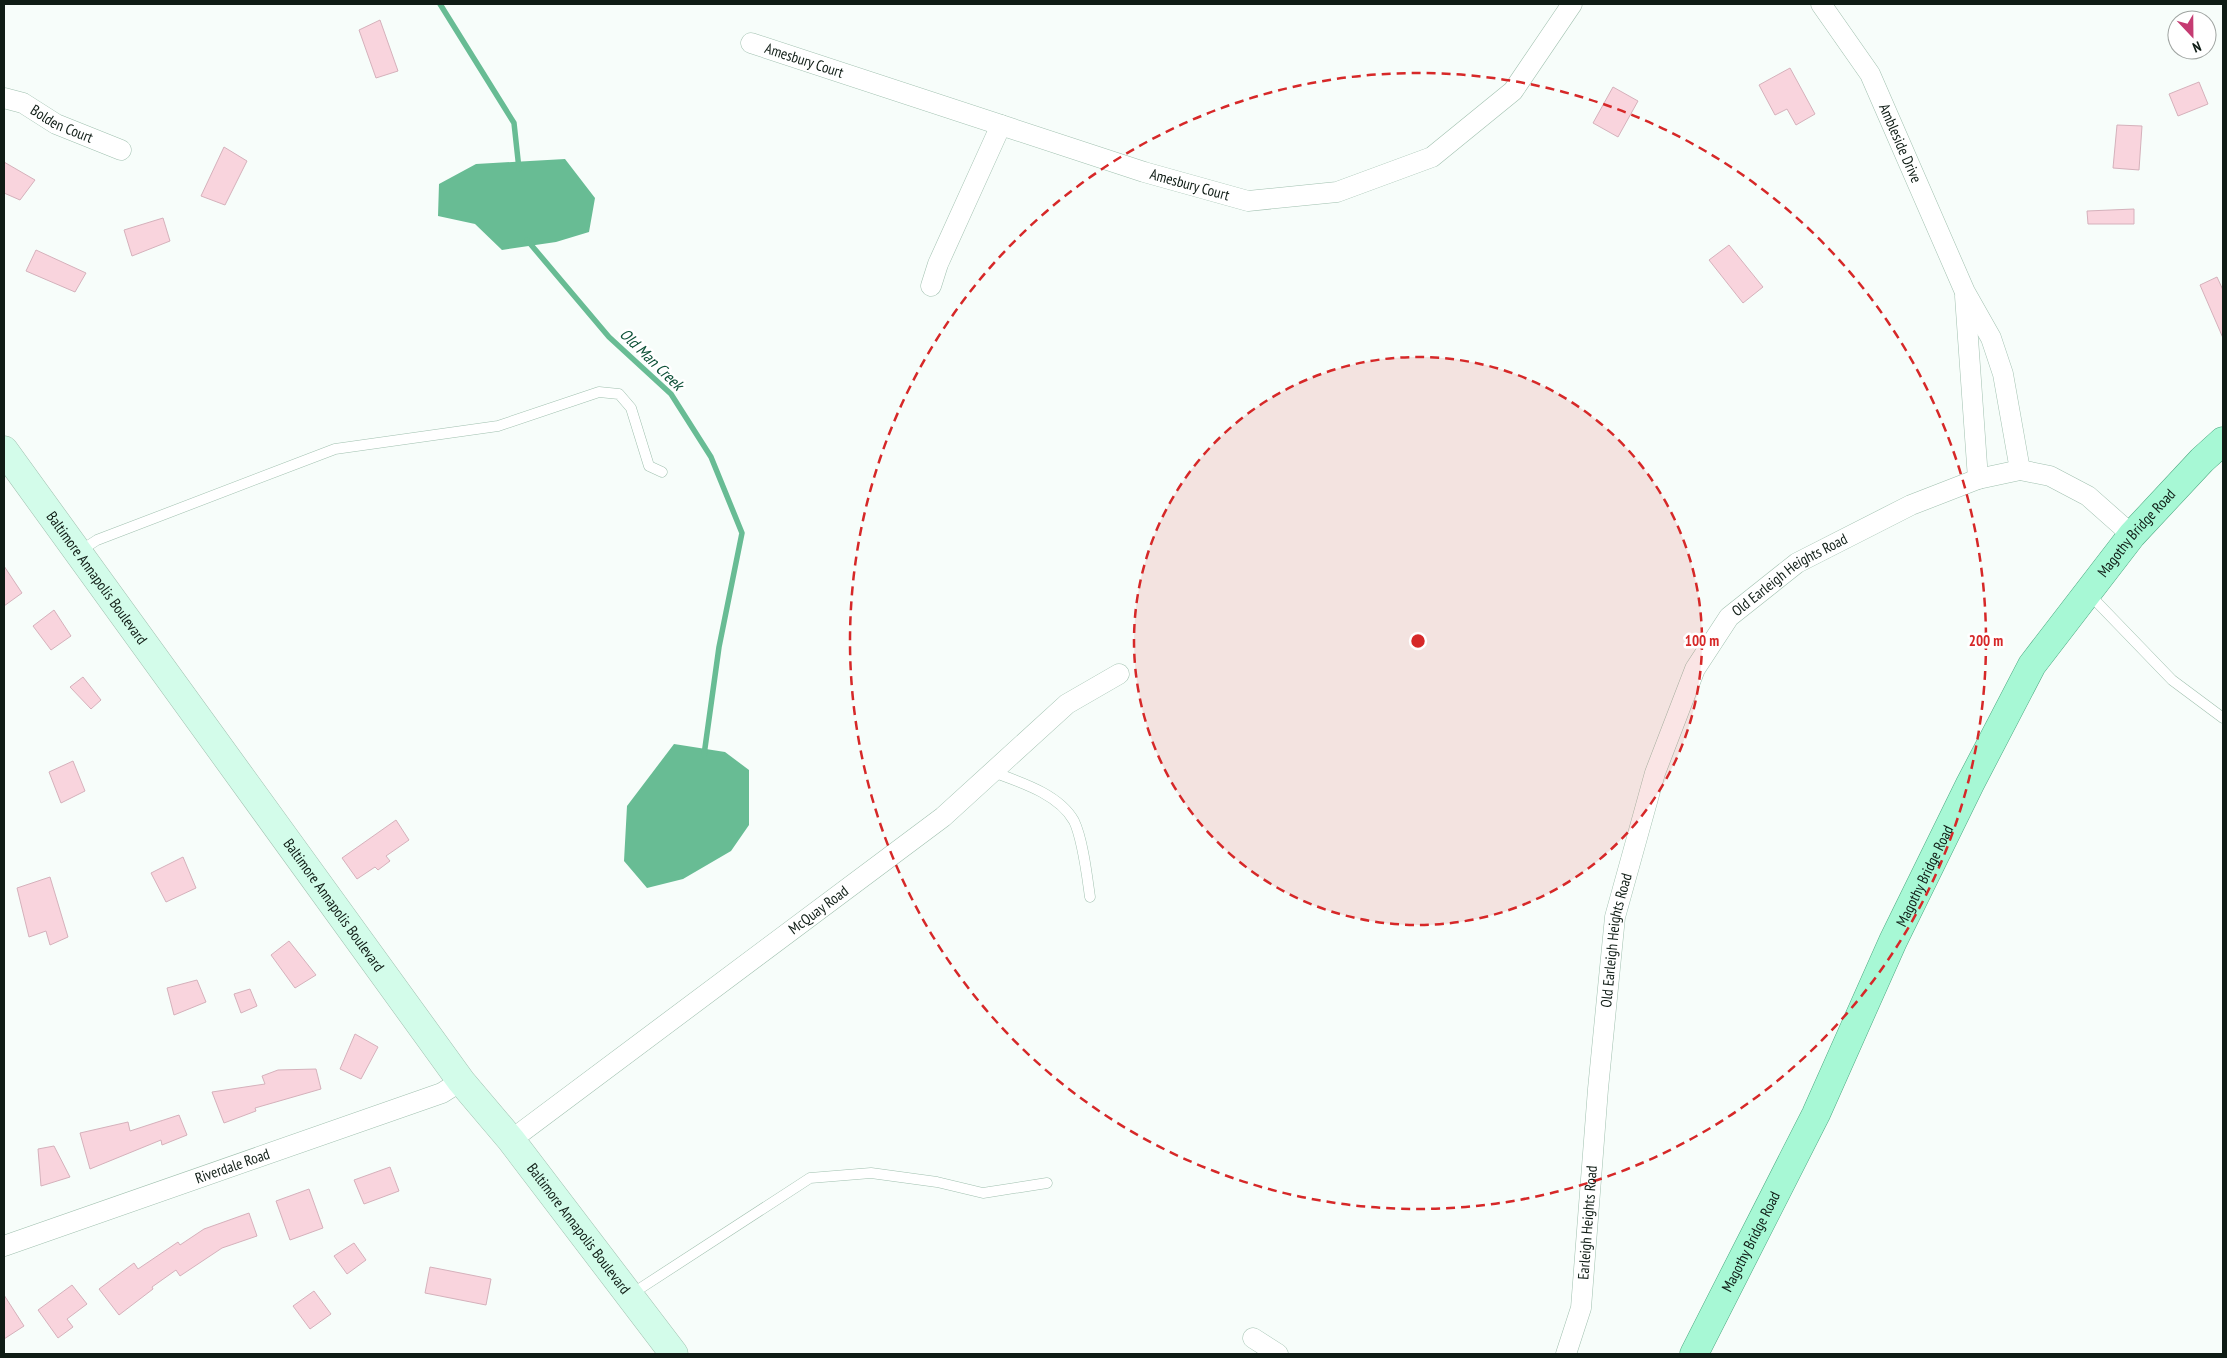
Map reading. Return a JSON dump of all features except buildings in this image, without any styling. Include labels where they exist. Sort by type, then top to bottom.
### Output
[{"type":"main road","name":"Magothy Bridge Road","points":[[1694,1354],[1816,1114],[1893,941],[1970,784],[2032,665],[2089,594],[2132,535],[2202,460],[2223,441]]},
{"type":"main road","name":"Baltimore Annapolis Boulevard","points":[[4,450],[461,1081],[510,1140],[674,1354]]},
{"type":"street","name":"Amesbury Court","points":[[751,43],[1144,172],[1248,201],[1337,192],[1432,157],[1514,91],[1572,4]]},
{"type":"street","name":"Ambleside Drive","points":[[1820,4],[1870,74],[1965,292],[1991,338],[2004,374],[2020,470]]},
{"type":"street","name":"Bolden Court","points":[[4,98],[23,103],[56,124],[121,150]]},
{"type":"street","points":[[931,286],[938,264],[1000,125]]},
{"type":"street","name":"Ambleside Drive","points":[[1965,292],[1978,479]]},
{"type":"street","name":"Old Earleigh Heights Road","points":[[1598,1089],[1615,917],[1655,773],[1695,669],[1729,617],[1797,562],[1911,505],[1978,479],[2020,470],[2050,476],[2088,496],[2132,535]]},
{"type":"street","name":"McQuay Road","points":[[510,1140],[943,817],[1067,704],[1119,674]]},
{"type":"street","name":"Riverdale Road","points":[[4,1246],[442,1093],[461,1081]]},
{"type":"street","name":"Earleigh Heights Road","points":[[1566,1354],[1581,1308],[1598,1089]]},
{"type":"street","points":[[1254,1338],[1278,1354]]},
{"type":"lane","points":[[78,554],[83,548],[97,540],[335,450],[498,426],[599,392],[619,394],[631,408],[649,466],[662,472]]},
{"type":"lane","points":[[2089,594],[2172,680],[2223,718]]},
{"type":"lane","points":[[993,772],[1025,784],[1052,798],[1073,821],[1086,866],[1090,897]]},
{"type":"lane","points":[[629,1296],[810,1178],[871,1173],[937,1182],[983,1193],[1047,1183]]},
{"type":"shaded area","points":[[565,159],[595,198],[589,232],[556,242],[502,250],[475,224],[438,216],[439,184],[476,164]]},
{"type":"shaded area","points":[[674,744],[725,752],[749,770],[749,825],[731,851],[683,879],[647,888],[624,861],[627,806]]},
{"type":"waterway","name":"Old Man Creek","points":[[440,4],[514,123],[519,169]]},
{"type":"waterway","name":"Old Man Creek","points":[[527,240],[609,337],[671,394],[711,457],[742,533],[719,647],[704,755]]}]
